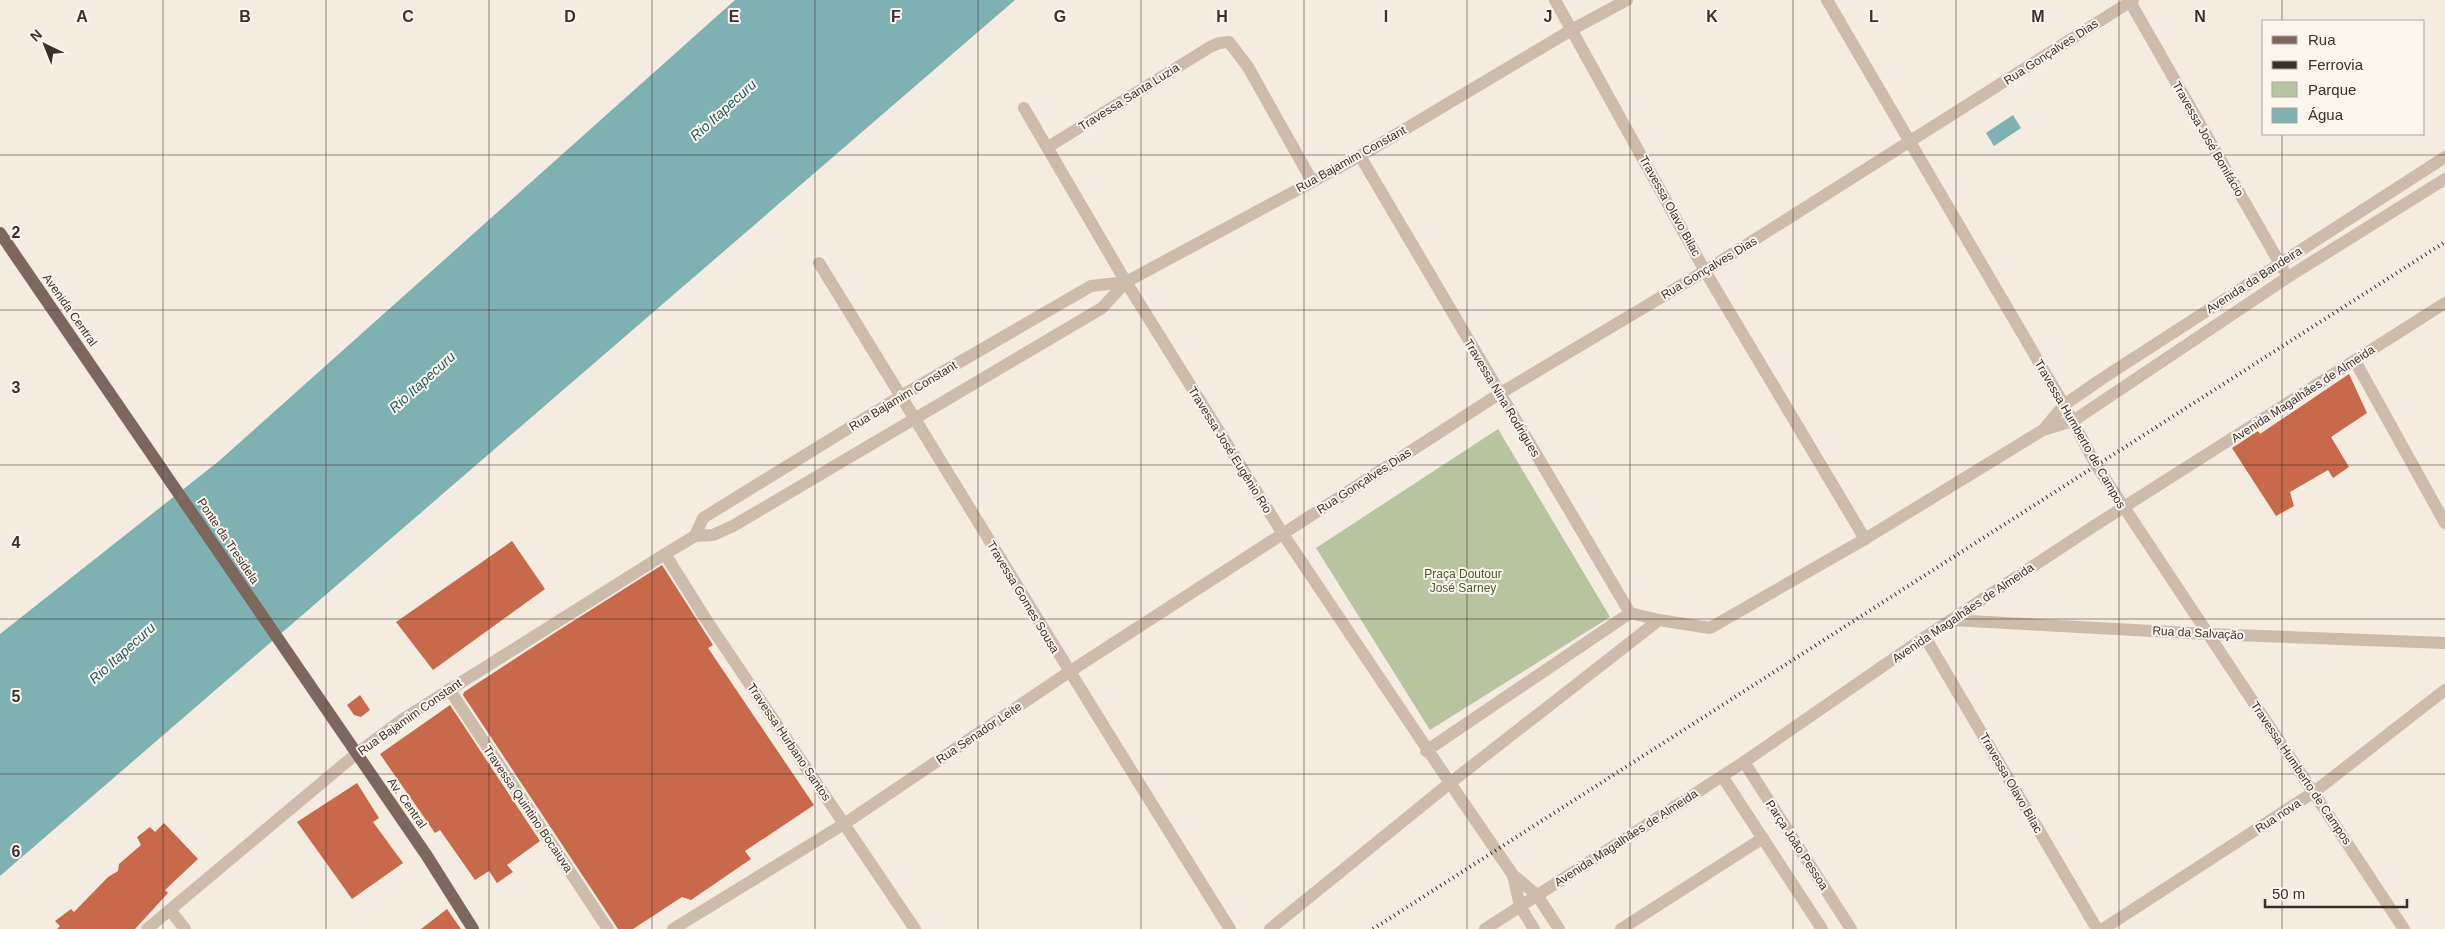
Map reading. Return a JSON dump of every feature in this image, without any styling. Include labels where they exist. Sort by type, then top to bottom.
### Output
[{"type":"main road","name":"Avenida Central","points":[[0,233],[118,403]]},
{"type":"main road","name":"Ponte da Tresidela","points":[[118,403],[316,694]]},
{"type":"main road","name":"Av. Central","points":[[316,694],[427,856],[473,929]]},
{"type":"street","name":"Travessa Olavo Bilac","points":[[1555,0],[1705,271],[1865,539]]},
{"type":"street","name":"Rua Bajamim Constant","points":[[147,929],[356,754],[403,719],[449,689],[695,536],[713,535],[733,526],[1102,308],[1126,282],[1360,156],[1572,29],[1627,0]]},
{"type":"street","name":"Travessa Humberto de Campos","points":[[1827,0],[2064,405],[2096,465],[2122,508],[2404,929]]},
{"type":"street","name":"Rua Gonçalves Dias","points":[[1283,534],[1499,394],[1705,271],[1910,144],[2131,1]]},
{"type":"street","name":"Travessa José Bonifácio","points":[[2131,1],[2288,277]]},
{"type":"street","name":"Travessa Santa Luzia","points":[[1048,147],[1210,47],[1219,42],[1229,42],[1236,48],[1312,181]]},
{"type":"street","name":"Travessa José Eugênio Rio","points":[[1024,108],[1126,282],[1283,534],[1426,751],[1513,875]]},
{"type":"street","name":"Travessa Nina Rodrigues","points":[[1360,156],[1630,613]]},
{"type":"street","name":"Avenida da Bandeira","points":[[2064,405],[2445,157]]},
{"type":"street","name":"Avenida da Bandeira","points":[[2073,421],[2288,277],[2445,179]]},
{"type":"street","name":"Travessa Gomes Sousa","points":[[818,264],[916,418],[1069,672],[1230,929]]},
{"type":"street","name":"Rua Bajamim Constant","points":[[695,536],[703,518],[901,396],[1091,286],[1126,282]]},
{"type":"street","name":"Avenida Magalhães de Almeida","points":[[1484,929],[1744,762],[1925,637],[2122,508],[2445,303]]},
{"type":"street","points":[[2355,361],[2445,523]]},
{"type":"street","points":[[2043,430],[2064,405]]},
{"type":"street","points":[[1426,751],[1630,613],[1659,620],[1710,628],[1865,539],[2043,430],[2073,421]]},
{"type":"street","name":"Rua Senador Leite","points":[[673,929],[844,824],[1069,672],[1283,534]]},
{"type":"street","name":"Travessa Hurbano Santos","points":[[665,554],[707,621],[915,929]]},
{"type":"street","points":[[1270,929],[1450,784],[1659,620]]},
{"type":"street","name":"Rua da Salvação","points":[[1951,620],[2208,634],[2445,643]]},
{"type":"street","name":"Travessa Olavo Bilac","points":[[1925,637],[2097,929]]},
{"type":"street","name":"Travessa Quintino Bocaiuva","points":[[449,689],[608,929]]},
{"type":"street","name":"Rua nova","points":[[2103,929],[2314,792],[2445,690]]},
{"type":"street","name":"Parça João Pessoa","points":[[1744,762],[1851,929]]},
{"type":"street","name":"Parça João Pessoa","points":[[1722,776],[1822,929]]},
{"type":"street","points":[[1621,929],[1763,838]]},
{"type":"street","points":[[1513,875],[1537,895],[1559,929]]},
{"type":"street","points":[[1513,875],[1520,906],[1534,929]]},
{"type":"street","points":[[170,910],[186,929]]},
{"type":"green space","name":"Praça Doutour José Sarney","points":[[1498,429],[1610,617],[1430,730],[1316,548]]},
{"type":"water","name":"Rio Itapecuru","points":[[735,0],[1015,0],[0,876],[0,634],[219,461]]},
{"type":"water","points":[[2013,115],[2021,128],[1994,146],[1986,133]]},
{"type":"building","points":[[2349,374],[2367,413],[2331,437],[2349,467],[2333,478],[2328,470],[2290,492],[2294,506],[2276,516],[2232,448],[2258,431],[2260,434]]},
{"type":"building","points":[[512,541],[545,589],[433,670],[396,622]]},
{"type":"building","points":[[662,565],[713,645],[708,648],[814,805],[745,851],[751,859],[691,900],[682,897],[633,929],[618,929],[463,695],[464,692]]},
{"type":"building","points":[[360,695],[370,710],[361,717],[354,715],[347,705]]},
{"type":"building","points":[[450,705],[540,841],[507,865],[513,872],[497,883],[489,871],[475,880],[440,830],[435,833],[380,754]]},
{"type":"building","points":[[357,783],[379,818],[373,822],[403,863],[352,899],[297,822]]},
{"type":"building","points":[[164,823],[198,859],[165,890],[168,893],[135,929],[57,929],[60,926],[55,921],[71,909],[74,912],[108,877],[118,871],[119,864],[141,845],[137,837],[150,827],[155,832]]},
{"type":"building","points":[[447,909],[461,929],[421,929]]},
{"type":"railway","points":[[1373,929],[2445,242]]}]
